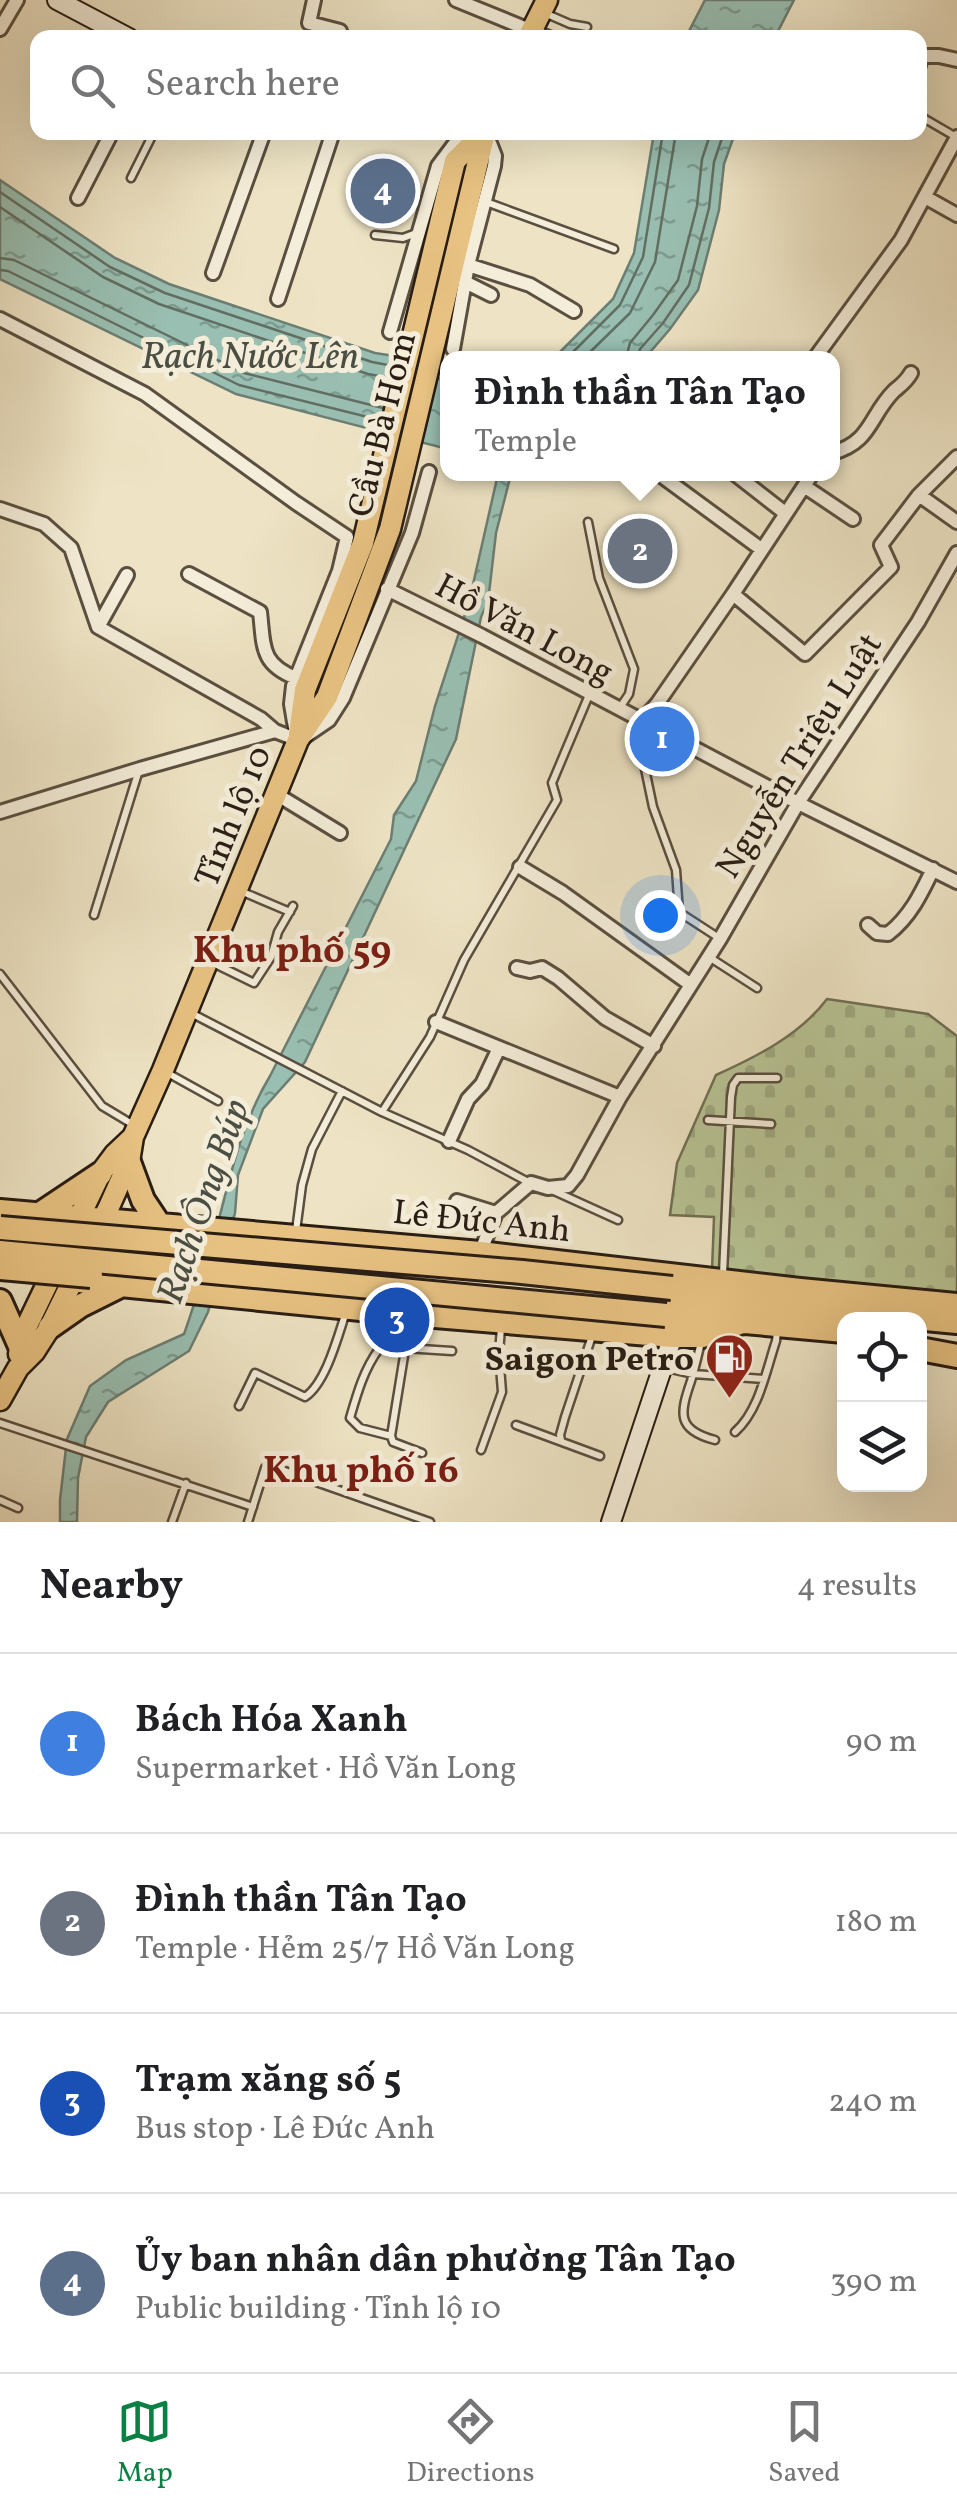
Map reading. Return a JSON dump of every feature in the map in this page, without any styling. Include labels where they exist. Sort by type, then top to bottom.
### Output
[{"type":"highway","points":[[129,1162],[143,1200],[161,1227],[147,1254],[148,1288]]},
{"type":"highway","points":[[40,1214],[100,1174]]},
{"type":"highway","name":"Lê Đức Anh","points":[[0,1211],[480,1253],[671,1306]]},
{"type":"highway","points":[[0,1228],[522,1272],[671,1306],[699,1317],[837,1329]]},
{"type":"highway","points":[[281,1302],[278,1275],[282,1256],[295,1237]]},
{"type":"highway","points":[[0,1241],[671,1306],[699,1317]]},
{"type":"highway","points":[[0,1252],[671,1306]]},
{"type":"highway","points":[[0,1272],[671,1306]]},
{"type":"highway","points":[[0,1272],[281,1302],[594,1329],[722,1291],[957,1305]]},
{"type":"highway","points":[[50,1327],[80,1306],[122,1285]]},
{"type":"highway","points":[[722,1291],[823,1310],[957,1322]]},
{"type":"highway","points":[[699,1317],[722,1291]]},
{"type":"highway","points":[[823,1310],[895,1299]]},
{"type":"highway","points":[[0,1301],[19,1357]]},
{"type":"highway","points":[[927,1341],[956,1353]]},
{"type":"highway","points":[[927,1350],[956,1353]]},
{"type":"main road","name":"Cầu Bà Hom","points":[[300,684],[364,543],[455,161],[476,140]]},
{"type":"main road","name":"Cầu Bà Hom","points":[[328,697],[390,529],[482,140]]},
{"type":"main road","name":"Tỉnh lộ 10","points":[[298,740],[300,684]]},
{"type":"main road","name":"Tỉnh lộ 10","points":[[19,1357],[43,1340],[75,1281],[129,1162],[135,1132],[298,740],[328,697]]},
{"type":"main road","name":"Tỉnh lộ 10","points":[[0,1400],[49,1279],[100,1174],[135,1132]]},
{"type":"street","points":[[0,29],[16,0]]},
{"type":"street","points":[[57,0],[114,30]]},
{"type":"street","points":[[314,0],[309,23],[336,30]]},
{"type":"street","points":[[456,0],[539,23]]},
{"type":"street","points":[[927,56],[957,60]]},
{"type":"street","points":[[820,351],[901,240],[957,137]]},
{"type":"street","points":[[78,198],[108,140]]},
{"type":"street","points":[[213,273],[261,140]]},
{"type":"street","points":[[278,299],[330,140]]},
{"type":"street","points":[[390,332],[438,166],[459,140]]},
{"type":"street","points":[[453,349],[468,265],[495,156],[488,140]]},
{"type":"street","points":[[925,197],[957,216]]},
{"type":"street","points":[[468,265],[530,285],[574,310]]},
{"type":"street","points":[[465,282],[492,295]]},
{"type":"street","name":"Tỉnh lộ 10","points":[[0,319],[145,394],[347,536],[300,684]]},
{"type":"street","points":[[840,451],[851,448],[911,374]]},
{"type":"street","points":[[733,594],[804,654],[891,567],[881,545],[920,495],[957,457]]},
{"type":"street","name":"Tỉnh lộ 10","points":[[298,740],[329,720],[340,706],[416,523],[429,472]]},
{"type":"street","points":[[668,481],[761,549]]},
{"type":"street","points":[[744,481],[785,513]]},
{"type":"street","points":[[642,721],[807,481]]},
{"type":"street","points":[[809,481],[853,520]]},
{"type":"street","points":[[920,495],[957,522]]},
{"type":"street","points":[[0,509],[44,524],[71,548],[98,627],[261,719],[275,731],[298,740]]},
{"type":"street","name":"Nguyễn Triệu Luật","points":[[548,1188],[568,1186],[577,1175],[620,1096],[720,939],[798,803],[918,622],[957,553]]},
{"type":"street","points":[[190,574],[260,612],[265,656],[280,672],[300,684]]},
{"type":"street","points":[[98,627],[127,575]]},
{"type":"street","name":"Hồ Văn Long","points":[[387,589],[957,882]]},
{"type":"street","points":[[0,812],[275,731]]},
{"type":"street","points":[[276,794],[340,833]]},
{"type":"street","points":[[520,867],[563,892],[691,985]]},
{"type":"street","points":[[868,926],[877,933],[888,934],[902,923],[933,869]]},
{"type":"street","points":[[517,968],[542,968],[605,1018],[654,1046]]},
{"type":"street","points":[[436,1022],[620,1096]]},
{"type":"street","points":[[449,1141],[468,1099],[482,1084],[499,1048]]},
{"type":"street","points":[[480,1253],[496,1213],[531,1183],[548,1188]]},
{"type":"street","points":[[457,1201],[496,1213]]},
{"type":"street","points":[[612,1522],[663,1368],[671,1306]]},
{"type":"lane","points":[[539,23],[586,27]]},
{"type":"lane","points":[[927,120],[957,137]]},
{"type":"lane","points":[[131,178],[150,140]]},
{"type":"lane","points":[[485,202],[614,248]]},
{"type":"lane","points":[[376,236],[402,238],[420,231]]},
{"type":"lane","points":[[588,522],[598,578],[634,668],[628,694],[619,710]]},
{"type":"lane","points":[[382,1112],[430,1037],[464,960],[557,800],[552,783],[589,695]]},
{"type":"lane","points":[[642,721],[652,807],[676,870],[679,912],[720,939]]},
{"type":"lane","points":[[94,915],[140,769]]},
{"type":"lane","points":[[208,961],[254,982],[271,957],[278,932],[291,909],[237,890]]},
{"type":"lane","points":[[708,957],[756,988]]},
{"type":"lane","points":[[0,974],[102,1106],[135,1132]]},
{"type":"lane","points":[[188,1011],[382,1112],[531,1183]]},
{"type":"lane","points":[[164,1070],[218,1102]]},
{"type":"lane","points":[[722,1291],[733,1085],[738,1078],[777,1078]]},
{"type":"lane","points":[[295,1237],[312,1148],[342,1091]]},
{"type":"lane","points":[[708,1120],[770,1124]]},
{"type":"lane","points":[[548,1188],[618,1220]]},
{"type":"lane","points":[[239,1406],[255,1373],[304,1397],[315,1390],[347,1308]]},
{"type":"lane","points":[[410,1314],[391,1436],[392,1442],[422,1452]]},
{"type":"lane","points":[[699,1317],[693,1374],[682,1418],[689,1429],[715,1440]]},
{"type":"lane","points":[[482,1450],[502,1392],[498,1353],[501,1322]]},
{"type":"lane","points":[[735,1432],[746,1423],[764,1380],[778,1325]]},
{"type":"lane","points":[[561,1440],[564,1417],[594,1329]]},
{"type":"lane","points":[[391,1436],[360,1428],[350,1418],[372,1358],[379,1349],[452,1352]]},
{"type":"lane","points":[[663,1368],[764,1380]]},
{"type":"lane","points":[[0,1423],[253,1507]]},
{"type":"lane","points":[[516,1425],[600,1456]]},
{"type":"lane","points":[[248,1522],[265,1468],[279,1469],[430,1522]]},
{"type":"lane","points":[[172,1522],[186,1483]]},
{"type":"lane","points":[[0,1500],[18,1508]]},
{"type":"green space","points":[[827,999],[928,1014],[957,1036],[957,1296],[712,1271],[714,1217],[670,1215],[677,1163],[716,1075],[791,1034]]},
{"type":"water","points":[[705,0],[794,0],[779,30],[690,30]]},
{"type":"water","points":[[653,140],[733,140],[698,290],[670,329],[651,351],[561,351],[613,299],[634,253]]},
{"type":"water","name":"Rạch Nước Lên","points":[[0,180],[115,258],[169,284],[375,353],[440,363],[440,447],[236,394],[0,279]]},
{"type":"water","name":"Rạch Ông Búp","points":[[496,481],[509,481],[496,533],[488,602],[481,617],[456,739],[305,1062],[263,1109],[238,1175],[235,1213],[208,1312],[189,1351],[108,1402],[86,1437],[78,1478],[77,1522],[60,1522],[67,1439],[90,1386],[126,1360],[184,1334],[246,1127],[391,839],[394,815],[416,781],[435,706],[469,602]]},
{"type":"place","name":"Ủy ban nhân dân phường Tân Tạo","points":[[383,191]]},
{"type":"place","name":"Đình thần Tân Tạo","points":[[640,551]]},
{"type":"place","name":"Bách Hóa Xanh","points":[[662,739]]},
{"type":"place","name":"Trạm xăng số 5","points":[[397,1320]]},
{"type":"place","name":"Saigon Petro","points":[[729,1400]]},
{"type":"district","name":"Khu phố 59","points":[[292,949]]},
{"type":"district","name":"Khu phố 16","points":[[361,1469]]}]
